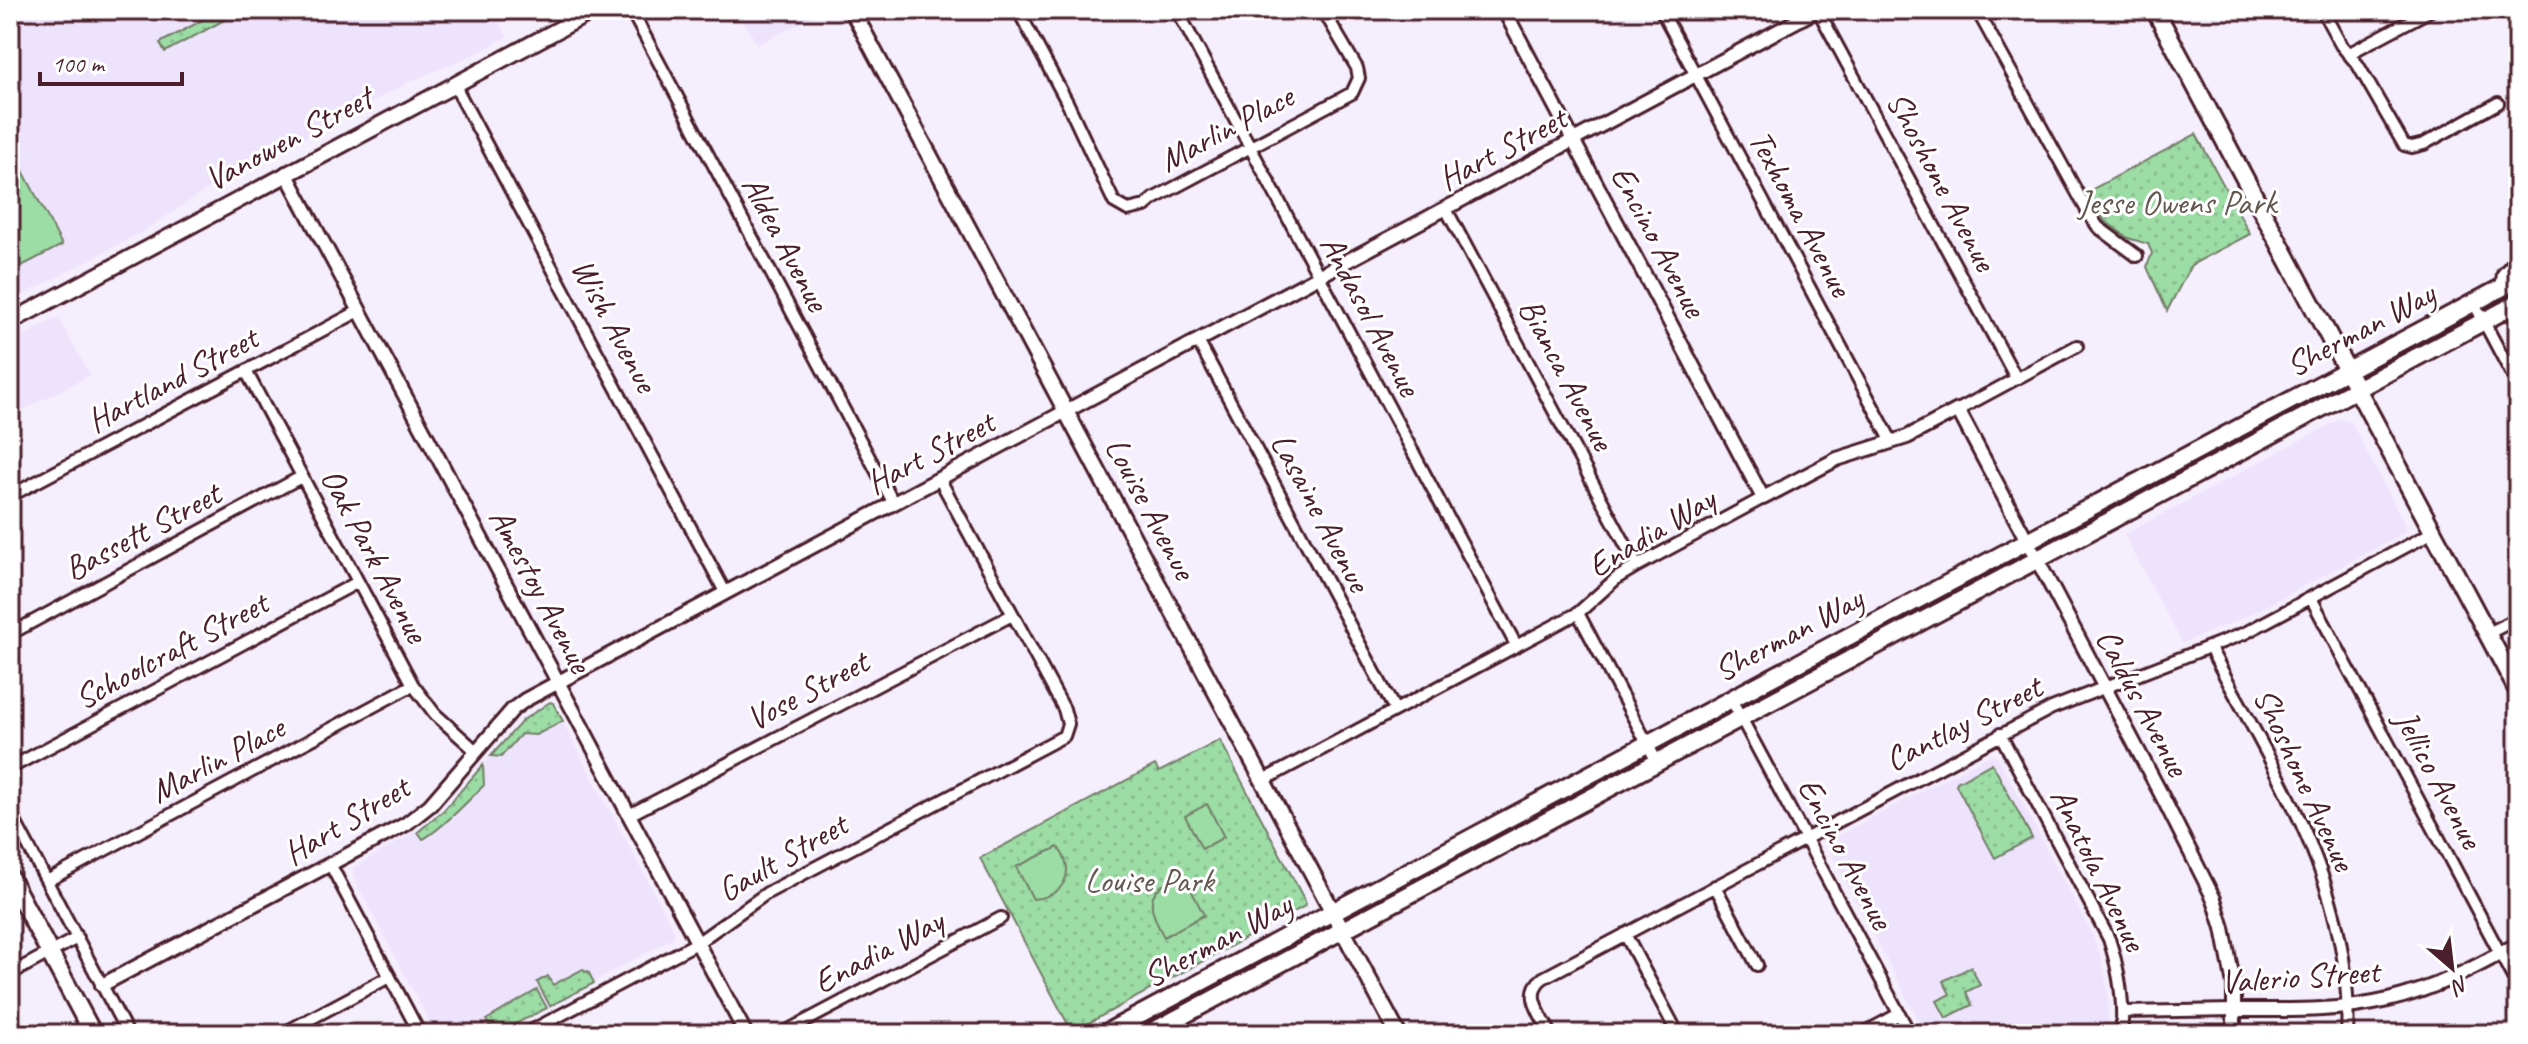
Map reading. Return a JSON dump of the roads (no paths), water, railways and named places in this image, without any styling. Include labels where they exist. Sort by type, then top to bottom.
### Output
[{"type":"main road","name":"Vanowen Street","points":[[10,322],[454,84],[576,14],[595,10]]},
{"type":"main road","name":"Louise Avenue","points":[[852,10],[1398,1034]]},
{"type":"main road","points":[[2155,10],[2518,691]]},
{"type":"main road","name":"Sherman Way","points":[[1104,1034],[2518,279]]},
{"type":"main road","name":"Sherman Way","points":[[1148,1034],[2518,303]]},
{"type":"main road","points":[[10,878],[93,1034]]},
{"type":"street","name":"Aldea Avenue","points":[[631,10],[893,502]]},
{"type":"street","name":"Marlin Place","points":[[1018,10],[1067,102],[1108,194],[1120,207],[1128,210],[1145,206],[1344,98],[1357,86],[1357,68],[1323,10]]},
{"type":"street","name":"Andasol Avenue","points":[[1177,10],[1516,645]]},
{"type":"street","name":"Encino Avenue","points":[[1504,10],[1763,498]]},
{"type":"street","name":"Texhoma Avenue","points":[[1661,10],[1892,442]]},
{"type":"street","name":"Hart Street","points":[[102,985],[420,815],[519,704],[1818,10]]},
{"type":"street","name":"Shoshone Avenue","points":[[1818,10],[2016,378]]},
{"type":"street","points":[[1977,10],[2082,203],[2098,227],[2137,256]]},
{"type":"street","points":[[2322,10],[2358,65],[2400,141],[2408,147],[2424,144],[2498,103]]},
{"type":"street","points":[[2348,54],[2431,10]]},
{"type":"street","name":"Wish Avenue","points":[[454,84],[725,592]]},
{"type":"street","name":"Amestoy Avenue","points":[[286,173],[746,1034]]},
{"type":"street","name":"Bianca Avenue","points":[[1446,209],[1637,566]]},
{"type":"street","points":[[2501,288],[2503,274],[2518,257]]},
{"type":"street","points":[[2474,303],[2518,386]]},
{"type":"street","name":"Hartland Street","points":[[10,496],[359,311]]},
{"type":"street","name":"Lasaine Avenue","points":[[1198,341],[1395,710]]},
{"type":"street","name":"Enadia Way","points":[[1262,781],[1578,613],[1617,578],[1763,498],[1837,459],[1907,437],[2077,346]]},
{"type":"street","name":"Oak Park Avenue","points":[[246,371],[413,685],[435,714],[476,751]]},
{"type":"street","name":"Caldus Avenue","points":[[1958,410],[2200,867],[2214,899],[2229,956],[2235,1010],[2234,1034]]},
{"type":"street","name":"Bassett Street","points":[[10,634],[301,477]]},
{"type":"street","points":[[939,478],[1012,615]]},
{"type":"street","name":"Cantlay Street","points":[[1551,1034],[1533,1000],[1533,991],[1543,978],[2000,734],[2052,708],[2210,648],[2433,532]]},
{"type":"street","name":"Schoolcraft Street","points":[[10,768],[358,582]]},
{"type":"street","name":"Jellico Avenue","points":[[2311,598],[2518,987]]},
{"type":"street","points":[[1578,613],[1657,762]]},
{"type":"street","name":"Gault Street","points":[[525,1034],[697,943],[767,893],[1058,741],[1068,730],[1064,709],[1012,615]]},
{"type":"street","name":"Vose Street","points":[[629,815],[1012,615]]},
{"type":"street","points":[[2487,634],[2518,618]]},
{"type":"street","name":"Shoshone Avenue","points":[[2210,648],[2315,851],[2337,919],[2348,1007],[2347,1034]]},
{"type":"street","name":"Marlin Place","points":[[47,881],[413,685]]},
{"type":"street","name":"Encino Avenue","points":[[1731,699],[1910,1034]]},
{"type":"street","name":"Anatola Avenue","points":[[2000,734],[2109,939],[2117,964],[2123,1012],[2121,1034]]},
{"type":"street","points":[[10,812],[128,1034]]},
{"type":"street","points":[[330,864],[420,1034]]},
{"type":"street","points":[[1715,886],[1757,965]]},
{"type":"street","name":"Enadia Way","points":[[781,1034],[1001,918]]},
{"type":"street","points":[[1625,934],[1678,1034]]},
{"type":"street","points":[[10,974],[77,938]]},
{"type":"street","name":"Valerio Street","points":[[2123,1012],[2348,1007],[2388,1000],[2437,985],[2518,944]]},
{"type":"street","points":[[282,1034],[389,977]]},
{"type":"street","points":[[1862,1034],[1899,1014]]},
{"type":"park label","name":"Jesse Owens Park","points":[[2177,202]]},
{"type":"park label","name":"Louise Park","points":[[1149,880]]}]
